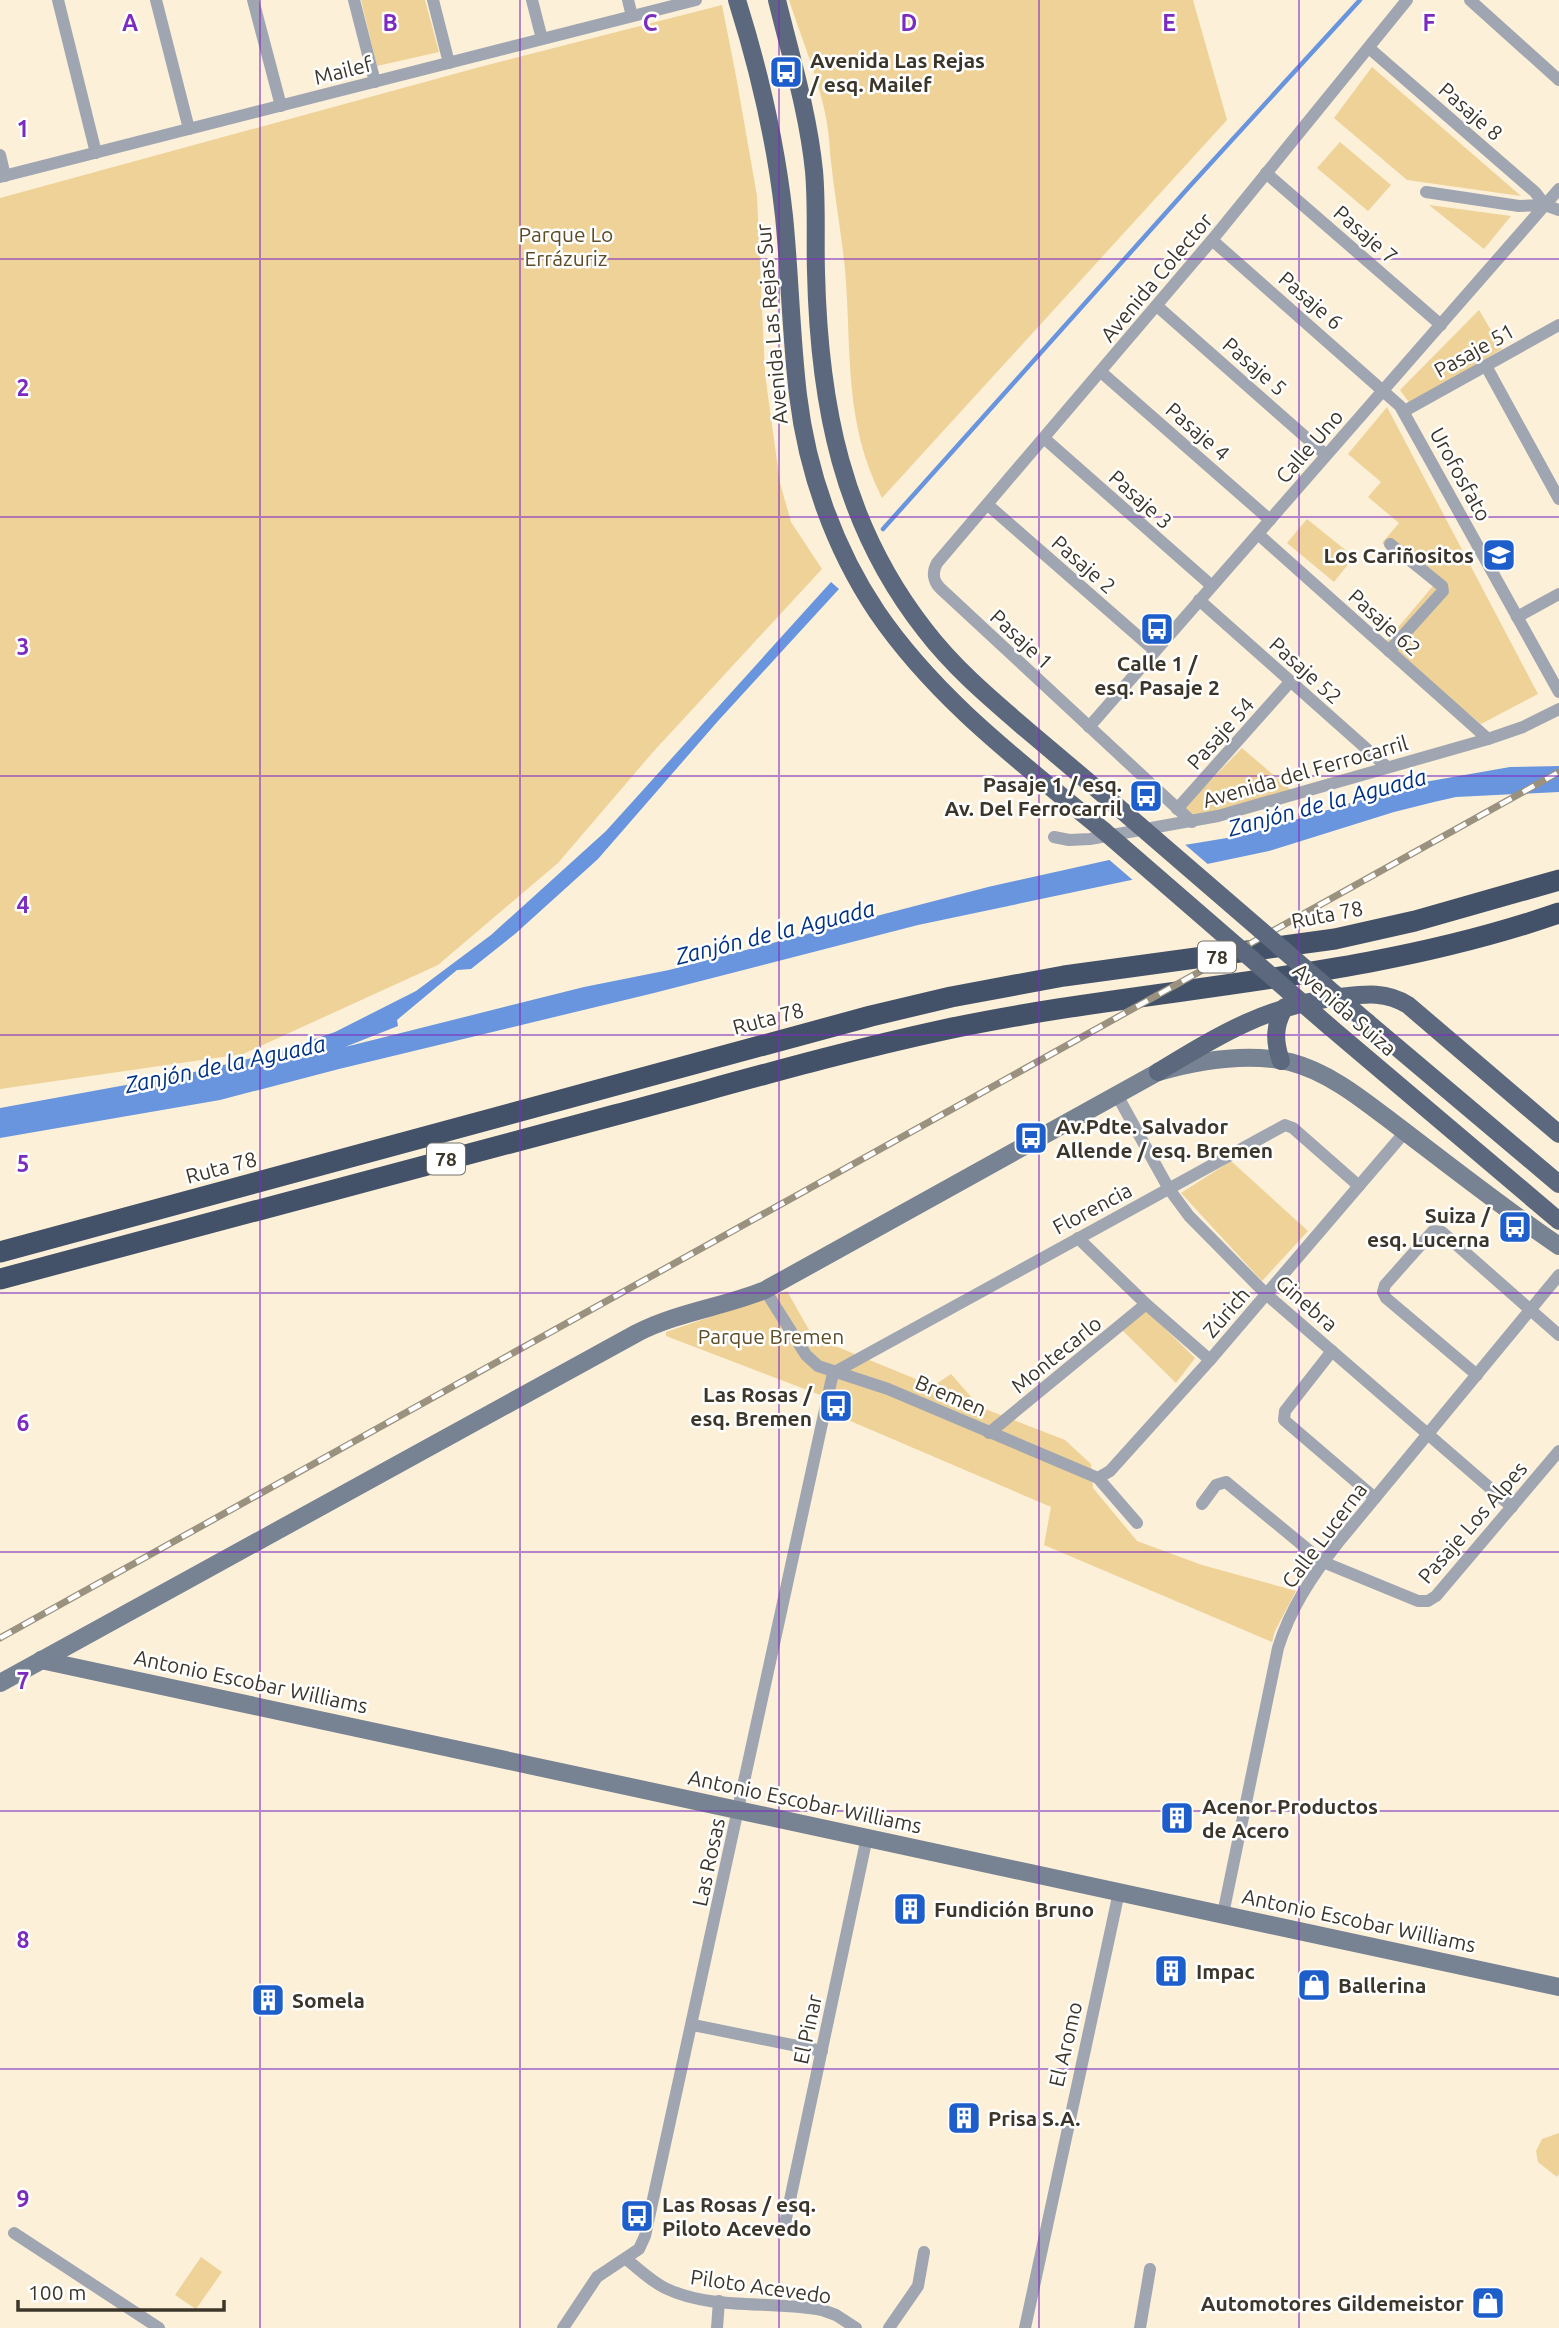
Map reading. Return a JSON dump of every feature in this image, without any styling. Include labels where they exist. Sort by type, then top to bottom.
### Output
[{"type":"highway","name":"Ruta 78","points":[[0,1252],[871,1016],[1018,984],[1335,939],[1437,915],[1559,880]]},
{"type":"highway","name":"78","points":[[0,1279],[737,1081],[939,1031],[1039,1011],[1260,981],[1375,962],[1453,944],[1559,913]]},
{"type":"main road","name":"Avenida Las Rejas Sur","points":[[737,0],[762,91],[781,192],[803,430],[820,494],[845,556],[877,611],[932,681],[981,729],[1104,831]]},
{"type":"main road","name":"Avenida Suiza","points":[[777,0],[812,149],[816,204],[816,272],[826,399],[838,457],[864,530],[909,609],[961,672],[1559,1184]]},
{"type":"main road","name":"Avenida Suiza","points":[[1104,831],[1330,1027],[1559,1220]]},
{"type":"main road","points":[[0,1683],[644,1329],[679,1314],[736,1301],[765,1290],[1254,1018],[1284,1007],[1373,994],[1400,1000],[1559,1134]]},
{"type":"main road","points":[[1281,1061],[1275,1037],[1284,1007]]},
{"type":"main road","points":[[1158,1072],[1203,1061],[1226,1059],[1281,1061],[1303,1066],[1329,1078],[1559,1246]]},
{"type":"main road","name":"Antonio Escobar Williams","points":[[41,1660],[1559,1987]]},
{"type":"street","points":[[58,0],[96,153]]},
{"type":"street","points":[[156,0],[189,129]]},
{"type":"street","points":[[253,0],[281,106]]},
{"type":"street","points":[[354,0],[375,82]]},
{"type":"street","points":[[433,0],[449,63]]},
{"type":"street","points":[[532,0],[542,39]]},
{"type":"street","points":[[628,0],[632,16]]},
{"type":"street","name":"Mailef","points":[[3,176],[696,0]]},
{"type":"street","name":"Avenida Colector","points":[[934,576],[937,563],[1157,306],[1407,0]]},
{"type":"street","points":[[1470,0],[1559,80]]},
{"type":"street","name":"Pasaje 8","points":[[1370,48],[1535,192],[1545,205]]},
{"type":"street","points":[[0,155],[3,176]]},
{"type":"street","name":"Pasaje 7","points":[[1266,173],[1441,325]]},
{"type":"street","name":"Calle Uno","points":[[1089,727],[1559,189]]},
{"type":"street","points":[[1426,192],[1519,206],[1545,205],[1559,210]]},
{"type":"street","name":"Pasaje 6","points":[[1212,240],[1384,390]]},
{"type":"street","name":"Pasaje 5","points":[[1157,306],[1326,455]]},
{"type":"street","name":"Pasaje 51","points":[[1408,409],[1559,325]]},
{"type":"street","points":[[1486,366],[1559,499]]},
{"type":"street","name":"Pasaje 4","points":[[1101,372],[1270,520]]},
{"type":"street","name":"Urofosfato","points":[[1384,390],[1404,412],[1559,692]]},
{"type":"street","name":"Pasaje 3","points":[[1045,439],[1212,586]]},
{"type":"street","name":"Pasaje 2","points":[[988,505],[1155,651]]},
{"type":"street","name":"Pasaje 62","points":[[1258,534],[1488,740]]},
{"type":"street","points":[[1389,651],[1443,591],[1442,586],[1390,544]]},
{"type":"street","name":"Pasaje 1","points":[[934,576],[940,588],[1192,822]]},
{"type":"street","points":[[1517,617],[1559,594]]},
{"type":"street","name":"Pasaje 52","points":[[1199,600],[1387,767]]},
{"type":"street","name":"Pasaje 54","points":[[1177,809],[1290,682]]},
{"type":"street","name":"Avenida del Ferrocarril","points":[[1054,837],[1080,840],[1192,822],[1488,740],[1559,709]]},
{"type":"street","name":"Ginebra","points":[[1117,1095],[1169,1189],[1189,1216],[1266,1294],[1512,1507]]},
{"type":"street","name":"Florencia","points":[[833,1373],[1287,1125],[1359,1186]]},
{"type":"street","name":"Zúrich","points":[[1098,1478],[1110,1471],[1210,1360],[1405,1132]]},
{"type":"street","points":[[1477,1375],[1383,1293],[1385,1285],[1429,1233],[1439,1230],[1559,1335]]},
{"type":"street","points":[[1078,1238],[1146,1304],[1210,1360]]},
{"type":"street","name":"Calle Lucerna","points":[[1223,1914],[1278,1648],[1293,1610],[1322,1562],[1559,1275]]},
{"type":"street","name":"Bremen","points":[[765,1290],[806,1355],[818,1366],[888,1390],[1098,1478],[1137,1522]]},
{"type":"street","name":"Montecarlo","points":[[989,1433],[1146,1304]]},
{"type":"street","points":[[1332,1351],[1285,1410],[1284,1420],[1375,1498]]},
{"type":"street","name":"Las Rosas","points":[[563,2328],[597,2277],[639,2249],[647,2227],[833,1373]]},
{"type":"street","name":"Pasaje Los Alpes","points":[[1202,1504],[1216,1485],[1226,1482],[1322,1562],[1418,1601],[1427,1601],[1436,1596],[1559,1451]]},
{"type":"street","name":"El Pinar","points":[[784,2228],[867,1838]]},
{"type":"street","name":"El Aromo","points":[[1025,2328],[1119,1892]]},
{"type":"street","points":[[693,2025],[822,2051]]},
{"type":"street","points":[[14,2233],[159,2328]]},
{"type":"street","points":[[889,2328],[918,2286],[925,2252]]},
{"type":"street","name":"Piloto Acevedo","points":[[626,2259],[668,2290],[719,2301],[822,2310],[836,2315],[856,2328]]},
{"type":"street","points":[[1140,2328],[1150,2269]]},
{"type":"street","points":[[717,2328],[719,2301]]},
{"type":"green space","points":[[361,0],[425,0],[439,52],[377,66]]},
{"type":"green space","points":[[789,0],[1193,0],[1227,120],[882,498],[861,441],[855,414],[845,269],[829,134],[815,76]]},
{"type":"green space","name":"Parque Lo Errázuriz","points":[[722,5],[757,196],[765,374],[780,483],[791,522],[822,569],[653,752],[558,863],[438,965],[243,1054],[0,1089],[0,198],[476,68]]},
{"type":"green space","points":[[1372,67],[1521,196],[1407,180],[1334,118]]},
{"type":"green space","points":[[1340,142],[1391,185],[1368,211],[1317,168]]},
{"type":"green space","points":[[1429,205],[1511,216],[1484,249]]},
{"type":"green space","points":[[1479,310],[1502,349],[1411,405],[1400,390]]},
{"type":"green space","points":[[1387,407],[1538,694],[1481,724],[1384,644],[1433,586],[1382,543],[1399,523],[1368,497],[1381,482],[1348,454]]},
{"type":"green space","points":[[1307,519],[1354,557],[1334,582],[1287,543]]},
{"type":"green space","points":[[1242,748],[1292,791],[1192,817],[1182,810]]},
{"type":"green space","points":[[1231,1161],[1308,1231],[1262,1281],[1181,1193]]},
{"type":"green space","name":"Parque Bremen","points":[[787,1291],[813,1337],[933,1386],[951,1374],[980,1407],[1065,1440],[1091,1464],[1093,1488],[1137,1541],[1202,1565],[1296,1591],[1272,1642],[1044,1545],[1051,1507],[820,1408],[823,1396],[666,1336],[666,1332]]},
{"type":"green space","points":[[1146,1310],[1195,1358],[1176,1383],[1122,1330]]},
{"type":"green space","points":[[1559,2133],[1557,2177],[1538,2162],[1536,2151],[1542,2139]]},
{"type":"green space","points":[[201,2257],[222,2272],[196,2309],[175,2295]]},
{"type":"water","points":[[831,582],[839,589],[718,721],[598,859],[515,934],[471,969],[457,970],[397,1020],[398,1026],[345,1047],[584,987],[669,970],[988,887],[1154,850],[1245,835],[1413,784],[1510,767],[1559,766],[1559,792],[1456,797],[1394,812],[1269,851],[918,925],[220,1100],[0,1138],[0,1108],[186,1074],[277,1052],[335,1032],[416,991],[491,935],[606,831]]},
{"type":"pier","points":[[1182,842],[1210,866],[1135,882],[1106,857]]},
{"type":"waterway","points":[[883,529],[1360,0]]},
{"type":"railway","points":[[0,1638],[1559,772]]},
{"type":"place","name":"Avenida Las Rejas / esq. Mailef","points":[[786,72]]},
{"type":"place","name":"Los Cariñositos","points":[[1499,555]]},
{"type":"place","name":"Calle 1 / esq. Pasaje 2","points":[[1157,629]]},
{"type":"place","name":"Pasaje 1 / esq. Av. Del Ferrocarril","points":[[1146,796]]},
{"type":"place","name":"Av.Pdte. Salvador Allende / esq. Bremen","points":[[1031,1138]]},
{"type":"place","name":"Suiza / esq. Lucerna","points":[[1515,1227]]},
{"type":"place","name":"Las Rosas / esq. Bremen","points":[[836,1406]]},
{"type":"place","name":"Acenor Productos de Acero","points":[[1177,1818]]},
{"type":"place","name":"Fundición Bruno","points":[[910,1909]]},
{"type":"place","name":"Impac","points":[[1171,1971]]},
{"type":"place","name":"Ballerina","points":[[1314,1985]]},
{"type":"place","name":"Somela","points":[[268,2000]]},
{"type":"place","name":"Prisa S.A.","points":[[964,2118]]},
{"type":"place","name":"Las Rosas / esq. Piloto Acevedo","points":[[637,2216]]},
{"type":"place","name":"Automotores Gildemeistor","points":[[1488,2303]]},
{"type":"water label","name":"Zanjón de la Aguada","points":[[1327,802]]},
{"type":"water label","name":"Zanjón de la Aguada","points":[[775,932]]},
{"type":"water label","name":"Zanjón de la Aguada","points":[[225,1064]]}]
